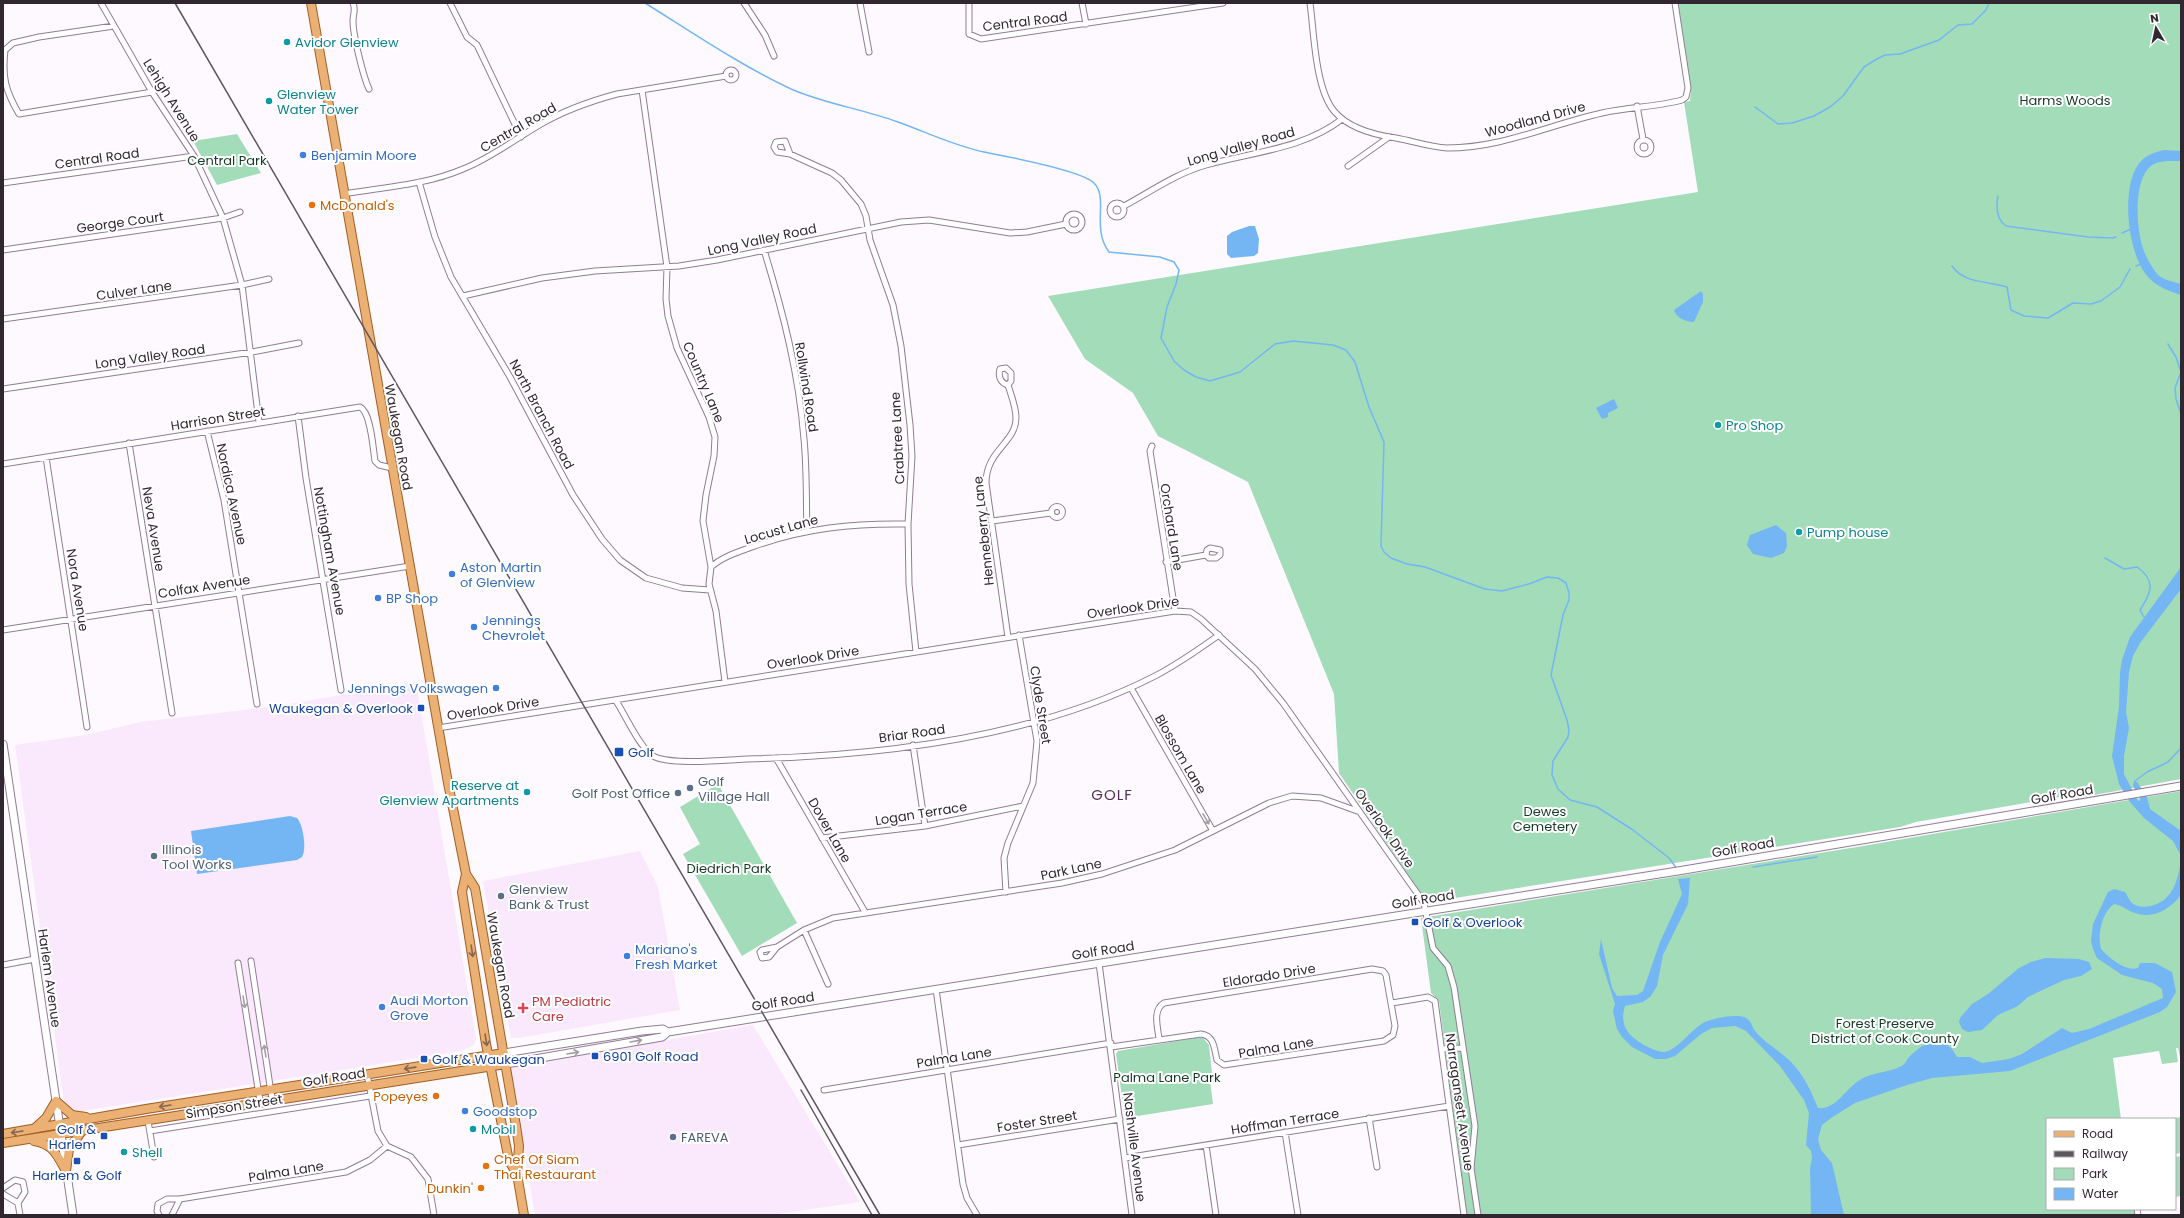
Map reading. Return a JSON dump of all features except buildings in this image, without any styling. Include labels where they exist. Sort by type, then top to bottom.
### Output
[{"type":"main road","name":"Waukegan Road","points":[[311,3],[438,728],[466,874],[475,888],[506,1064],[518,1146],[517,1174]]},
{"type":"main road","name":"Harlem Avenue","points":[[3,744],[73,1215]]},
{"type":"main road","name":"Golf Road","points":[[3,1143],[272,1099],[506,1064],[662,1036],[668,1032],[1684,870],[2181,786]]},
{"type":"main road","name":"Waukegan Road","points":[[466,874],[462,892],[489,1056],[509,1162],[517,1174]]},
{"type":"main road","name":"Golf Road","points":[[3,1134],[258,1091],[504,1054],[642,1031],[663,1029],[668,1032]]},
{"type":"main road","points":[[34,1129],[46,1118],[56,1101],[72,1115],[94,1118]]},
{"type":"main road","points":[[66,1171],[69,1149],[82,1131]]},
{"type":"main road","points":[[26,1140],[45,1143],[54,1149],[66,1171]]},
{"type":"main road","points":[[517,1174],[524,1215]]},
{"type":"street","name":"Lehigh Avenue","points":[[101,3],[152,92],[194,156],[223,218],[242,285],[252,352],[259,422]]},
{"type":"street","points":[[353,3],[355,10],[353,21],[364,79],[368,89]]},
{"type":"street","points":[[450,3],[467,37],[477,45],[521,137]]},
{"type":"street","points":[[744,3],[765,35],[774,56]]},
{"type":"street","points":[[860,3],[869,52]]},
{"type":"street","name":"Central Road","points":[[969,3],[968,31],[971,36],[981,39],[1223,3]]},
{"type":"street","points":[[1082,3],[1086,24]]},
{"type":"street","name":"Woodland Drive","points":[[1310,3],[1323,92],[1327,102],[1342,120],[1389,137],[1434,147],[1480,146],[1520,138],[1592,115],[1637,106],[1676,102],[1686,97],[1687,81],[1674,3]]},
{"type":"street","points":[[114,26],[39,37],[13,43],[5,50],[3,83],[18,114],[152,92]]},
{"type":"street","name":"Central Road","points":[[344,194],[419,182],[462,170],[490,156],[557,115],[588,102],[617,94],[726,76]]},
{"type":"street","name":"Country Lane","points":[[642,90],[667,267],[666,299],[672,331],[682,359],[708,417],[715,437],[714,456],[706,495],[703,520],[711,567],[709,577],[710,590],[716,611],[725,682]]},
{"type":"street","points":[[1637,106],[1643,139]]},
{"type":"street","name":"Long Valley Road","points":[[1124,206],[1197,168],[1296,143],[1321,133],[1342,120]]},
{"type":"street","points":[[1348,166],[1389,137]]},
{"type":"street","name":"Crabtree Lane","points":[[790,154],[832,173],[841,180],[864,211],[866,228],[893,306],[901,346],[908,402],[912,456],[908,524],[908,584],[916,652]]},
{"type":"street","name":"Central Road","points":[[3,183],[194,156]]},
{"type":"street","name":"North Branch Road","points":[[419,182],[441,254],[463,296],[510,377],[573,496],[612,551],[630,568],[646,578],[682,588],[710,590]]},
{"type":"street","name":"George Court","points":[[3,250],[223,218],[240,212]]},
{"type":"street","name":"Long Valley Road","points":[[463,296],[549,276],[595,271],[667,267],[717,260],[866,228],[901,222],[929,220],[1017,233],[1066,224]]},
{"type":"street","name":"Rollwind Road","points":[[764,250],[785,320],[799,393],[804,440],[807,530]]},
{"type":"street","name":"Culver Lane","points":[[3,319],[242,285],[269,279]]},
{"type":"street","name":"Long Valley Road","points":[[3,389],[252,352],[299,343]]},
{"type":"street","name":"Henneberry Lane","points":[[1008,385],[1015,409],[1016,424],[1012,432],[993,456],[987,468],[986,483],[1008,637]]},
{"type":"street","name":"Harrison Street","points":[[3,464],[356,407],[364,408],[367,415],[375,461],[379,465],[392,468]]},
{"type":"street","name":"Nottingham Avenue","points":[[298,416],[306,478],[341,690]]},
{"type":"street","name":"Nordica Avenue","points":[[207,431],[222,486],[257,704]]},
{"type":"street","name":"Neva Avenue","points":[[129,443],[172,713]]},
{"type":"street","name":"Orchard Lane","points":[[1152,446],[1150,451],[1174,611]]},
{"type":"street","name":"Nora Avenue","points":[[46,457],[87,727]]},
{"type":"street","points":[[992,522],[1052,513]]},
{"type":"street","name":"Locust Lane","points":[[711,567],[716,562],[742,551],[772,540],[807,530],[852,524],[908,524]]},
{"type":"street","points":[[1166,562],[1206,555]]},
{"type":"street","name":"Colfax Avenue","points":[[3,630],[410,566]]},
{"type":"street","name":"Overlook Drive","points":[[438,728],[616,701],[725,682],[1174,611],[1191,612],[1201,619],[1269,685],[1424,903],[1433,948],[1448,966],[1452,975],[1475,1126],[1471,1168],[1478,1215]]},
{"type":"street","name":"Clyde Street","points":[[1006,892],[1004,858],[1008,843],[1031,790],[1036,767],[1037,741],[1019,635]]},
{"type":"street","name":"Briar Road","points":[[616,701],[647,751],[656,757],[671,760],[776,758],[913,745],[990,732],[1085,706],[1131,688],[1182,661],[1219,636]]},
{"type":"street","name":"Blossom Lane","points":[[1131,688],[1213,831]]},
{"type":"street","points":[[913,745],[925,826]]},
{"type":"street","name":"Dover Lane","points":[[776,758],[864,912]]},
{"type":"street","name":"Park Lane","points":[[777,947],[804,930],[832,918],[1062,883],[1126,868],[1175,850],[1269,803],[1292,796],[1321,798],[1360,812]]},
{"type":"street","name":"Logan Terrace","points":[[822,838],[925,826],[1023,806]]},
{"type":"street","points":[[804,930],[828,984]]},
{"type":"street","points":[[3,965],[35,959]]},
{"type":"street","points":[[252,961],[272,1099]]},
{"type":"street","points":[[238,963],[260,1101]]},
{"type":"street","name":"Nashville Avenue","points":[[1099,963],[1132,1215]]},
{"type":"street","name":"Eldorado Drive","points":[[1160,1039],[1157,1014],[1160,1005],[1164,1003],[1372,969],[1383,971],[1386,974],[1392,1003]]},
{"type":"street","points":[[936,989],[964,1191],[977,1215]]},
{"type":"street","name":"Narragansett Avenue","points":[[1392,1003],[1428,997],[1433,998],[1436,1005],[1464,1215]]},
{"type":"street","name":"Palma Lane","points":[[824,1090],[948,1069],[1195,1034],[1206,1035],[1214,1043],[1218,1063],[1224,1065],[1238,1064],[1384,1040],[1389,1038],[1395,1031],[1392,1003]]},
{"type":"street","points":[[1442,1049],[1463,1048]]},
{"type":"street","points":[[367,1074],[370,1096],[378,1131],[387,1146],[411,1157],[428,1179],[434,1215]]},
{"type":"street","name":"Simpson Street","points":[[150,1131],[370,1096]]},
{"type":"street","name":"Hoffman Terrace","points":[[1125,1158],[1449,1106]]},
{"type":"street","points":[[1369,1118],[1377,1167]]},
{"type":"street","name":"Foster Street","points":[[958,1145],[1120,1119]]},
{"type":"street","points":[[148,1120],[154,1157]]},
{"type":"street","points":[[1285,1132],[1298,1215]]},
{"type":"street","points":[[1206,1145],[1216,1215]]},
{"type":"street","name":"Palma Lane","points":[[159,1215],[157,1211],[158,1204],[167,1199],[180,1199],[346,1172],[370,1160],[387,1146]]},
{"type":"street","points":[[3,1188],[15,1180],[23,1182],[25,1192],[18,1203],[20,1215]]},
{"type":"street","points":[[3,1194],[18,1203]]},
{"type":"street","points":[[172,1215],[180,1199]]},
{"type":"shaded area","points":[[416,682],[476,1039],[474,1045],[461,1051],[82,1111],[70,1109],[64,1102],[15,745],[85,735],[141,722],[277,706]]},
{"type":"shaded area","points":[[640,851],[658,887],[680,1010],[519,1038],[511,1038],[483,881]]},
{"type":"shaded area","points":[[753,1025],[860,1202],[771,1215],[535,1215],[510,1067]]},
{"type":"green space","points":[[1677,3],[2181,3],[2181,779],[2078,798],[2077,794],[1916,822],[1900,827],[1430,902],[1421,894],[1339,773],[1334,694],[1248,482],[1158,436],[1133,393],[1085,359],[1048,296],[1698,192],[1684,102],[1690,101],[1691,91]]},
{"type":"green space","name":"Central Park","points":[[237,134],[261,173],[217,185],[193,141]]},
{"type":"green space","name":"Diedrich Park","points":[[718,784],[797,923],[742,956],[683,854],[700,844],[680,807]]},
{"type":"green space","name":"Forest Preserve District of Cook County","points":[[2181,791],[2181,1062],[2178,1048],[2176,1048],[2178,1062],[2162,1064],[2159,1051],[2113,1058],[2121,1118],[2046,1118],[2046,1210],[2134,1210],[2135,1215],[1467,1215],[1439,1001],[1431,993],[1421,918],[1857,847]]},
{"type":"green space","name":"Palma Lane Park","points":[[1195,1038],[1203,1038],[1209,1045],[1212,1073],[1209,1073],[1213,1104],[1125,1118],[1116,1054],[1118,1051]]},
{"type":"green space","points":[[2181,1117],[2181,1153],[2176,1154],[2176,1118]]},
{"type":"green space","points":[[2181,1156],[2181,1196],[2176,1197],[2176,1157]]},
{"type":"water","points":[[2164,150],[2181,151],[2181,161],[2160,162],[2154,164],[2147,170],[2139,191],[2139,231],[2144,251],[2152,267],[2160,277],[2181,284],[2181,295],[2156,284],[2149,278],[2141,268],[2131,237],[2128,201],[2130,185],[2135,170],[2144,158]]},
{"type":"water","points":[[1249,226],[1255,226],[1259,239],[1258,253],[1254,256],[1231,258],[1227,254],[1227,236],[1232,232]]},
{"type":"water","points":[[1701,291],[1703,294],[1703,302],[1694,322],[1685,320],[1675,313],[1674,310]]},
{"type":"water","points":[[1614,399],[1618,408],[1608,413],[1608,417],[1602,419],[1596,408]]},
{"type":"water","points":[[1776,525],[1786,533],[1787,546],[1784,553],[1771,558],[1753,554],[1747,545],[1750,535]]},
{"type":"water","points":[[2181,567],[2181,589],[2140,643],[2133,656],[2129,672],[2126,712],[2129,728],[2124,756],[2124,774],[2138,801],[2141,800],[2133,786],[2134,781],[2137,782],[2147,797],[2150,809],[2181,831],[2181,856],[2173,841],[2144,818],[2130,802],[2119,784],[2112,756],[2119,707],[2120,673],[2122,660],[2130,637]]},
{"type":"water","points":[[290,816],[297,818],[301,826],[304,837],[302,857],[297,860],[197,874],[191,831]]},
{"type":"water","points":[[2181,861],[2181,895],[2171,906],[2165,910],[2146,915],[2132,912],[2114,904],[2106,912],[2100,931],[2101,949],[2108,956],[2123,966],[2133,969],[2138,968],[2140,963],[2155,963],[2172,972],[2176,992],[2167,1007],[2160,1012],[2010,1071],[1932,1078],[1855,1103],[1831,1118],[1822,1125],[1818,1139],[1821,1150],[1832,1163],[1844,1215],[1811,1215],[1810,1168],[1812,1158],[1811,1151],[1806,1145],[1809,1113],[1804,1100],[1780,1066],[1746,1031],[1735,1026],[1712,1028],[1701,1034],[1675,1056],[1666,1059],[1655,1059],[1632,1047],[1622,1037],[1617,1029],[1613,1011],[1615,1004],[1599,954],[1601,939],[1612,988],[1617,996],[1637,995],[1643,991],[1660,942],[1682,894],[1678,879],[1690,878],[1688,904],[1663,955],[1657,986],[1651,996],[1643,1002],[1625,1006],[1623,1019],[1626,1029],[1638,1042],[1656,1051],[1664,1052],[1674,1048],[1705,1022],[1724,1017],[1744,1017],[1750,1021],[1755,1031],[1759,1035],[1795,1066],[1807,1083],[1818,1108],[1824,1108],[1836,1102],[1860,1080],[1903,1065],[1915,1051],[1936,1039],[1940,1038],[1952,1049],[1957,1057],[1970,1057],[1982,1063],[2009,1059],[2022,1054],[2062,1028],[2072,1033],[2089,1029],[2163,998],[2162,989],[2153,983],[2122,975],[2097,958],[2091,941],[2093,924],[2108,892],[2114,889],[2125,892],[2132,903],[2140,907],[2151,906],[2161,902],[2171,892],[2175,884]]},
{"type":"water","points":[[2045,958],[2079,959],[2089,962],[2092,969],[2081,976],[2064,980],[2028,997],[2018,1006],[1998,1015],[1982,1030],[1968,1032],[1962,1029],[1959,1022],[1960,1018],[1972,1004],[1988,994],[2019,968],[2031,962]]},
{"type":"waterway","points":[[645,3],[735,59],[791,89],[831,103],[885,117],[951,143],[1042,164],[1075,173],[1087,178],[1094,183],[1098,189],[1101,205],[1101,233],[1109,252],[1160,257],[1174,262],[1179,270],[1176,284],[1167,307],[1161,338],[1174,361],[1184,370],[1196,377],[1210,381],[1240,372],[1275,344],[1293,341],[1333,345],[1346,350],[1355,362],[1369,407],[1384,442],[1381,546],[1384,552],[1391,558],[1407,564],[1425,567],[1485,589],[1502,591],[1529,584],[1547,577],[1558,578],[1566,583],[1569,593],[1569,600],[1563,615],[1551,675],[1567,720],[1569,730],[1568,737],[1553,761],[1552,775],[1558,789],[1570,800],[1597,807],[1633,830],[1669,858],[1677,869]]},
{"type":"waterway","points":[[1755,107],[1778,124],[1792,123],[1814,116],[1830,107],[1843,96],[1864,67],[1885,55],[1900,54],[1939,40],[1958,25],[1972,24],[1986,10],[1989,3]]},
{"type":"waterway","points":[[1998,196],[1997,204],[2000,220],[2006,226],[2088,237],[2116,237]]},
{"type":"waterway","points":[[2122,233],[2131,229]]},
{"type":"waterway","points":[[2136,266],[2142,264]]},
{"type":"waterway","points":[[1952,266],[1957,272],[1970,279],[2007,287],[2011,310],[2024,316],[2048,318],[2073,303],[2091,304],[2101,301],[2120,287],[2130,269]]},
{"type":"waterway","points":[[2168,344],[2176,357],[2181,372],[2175,388],[2176,399],[2181,414]]},
{"type":"waterway","points":[[2105,558],[2124,569],[2137,567],[2147,577],[2150,582],[2149,593],[2140,610],[2144,617]]},
{"type":"waterway","points":[[2135,781],[2147,772],[2168,762],[2181,748]]},
{"type":"waterway","points":[[1753,867],[1817,857]]},
{"type":"railway","points":[[175,3],[880,1215]]},
{"type":"railway","points":[[801,1090],[872,1215]]},
{"type":"place","name":"Avidor Glenview","points":[[287,42]]},
{"type":"place","name":"Glenview Water Tower","points":[[269,101]]},
{"type":"place","name":"Benjamin Moore","points":[[303,155]]},
{"type":"place","name":"McDonald's","points":[[312,205]]},
{"type":"place","name":"Pro Shop","points":[[1718,425]]},
{"type":"place","name":"Pump house","points":[[1799,532]]},
{"type":"place","name":"Aston Martin of Glenview","points":[[452,574]]},
{"type":"place","name":"BP Shop","points":[[378,598]]},
{"type":"place","name":"Jennings Chevrolet","points":[[474,627]]},
{"type":"place","name":"Jennings Volkswagen","points":[[496,688]]},
{"type":"place","name":"Waukegan & Overlook","points":[[421,708]]},
{"type":"place","name":"Golf","points":[[619,752]]},
{"type":"place","name":"Golf Village Hall","points":[[690,788]]},
{"type":"place","name":"Reserve at Glenview Apartments","points":[[527,792]]},
{"type":"place","name":"Golf Post Office","points":[[678,793]]},
{"type":"place","name":"Illinois Tool Works","points":[[154,856]]},
{"type":"place","name":"Glenview Bank & Trust","points":[[501,896]]},
{"type":"place","name":"Golf & Overlook","points":[[1415,922]]},
{"type":"place","name":"Mariano's Fresh Market","points":[[627,956]]},
{"type":"place","name":"Audi Morton Grove","points":[[382,1007]]},
{"type":"place","name":"PM Pediatric Care","points":[[523,1008]]},
{"type":"place","name":"6901 Golf Road","points":[[595,1056]]},
{"type":"place","name":"Golf & Waukegan","points":[[424,1059]]},
{"type":"place","name":"Popeyes","points":[[436,1096]]},
{"type":"place","name":"Goodstop","points":[[465,1111]]},
{"type":"place","name":"Mobil","points":[[473,1129]]},
{"type":"place","name":"Golf & Harlem","points":[[104,1136]]},
{"type":"place","name":"FAREVA","points":[[673,1137]]},
{"type":"place","name":"Shell","points":[[124,1152]]},
{"type":"place","name":"Harlem & Golf","points":[[77,1161]]},
{"type":"place","name":"Chef Of Siam Thai Restaurant","points":[[486,1166]]},
{"type":"place","name":"Dunkin'","points":[[481,1188]]},
{"type":"district","name":"GOLF","points":[[1112,795]]},
{"type":"park label","name":"Harms Woods","points":[[2065,100]]},
{"type":"park label","name":"Dewes Cemetery","points":[[1545,818]]}]
